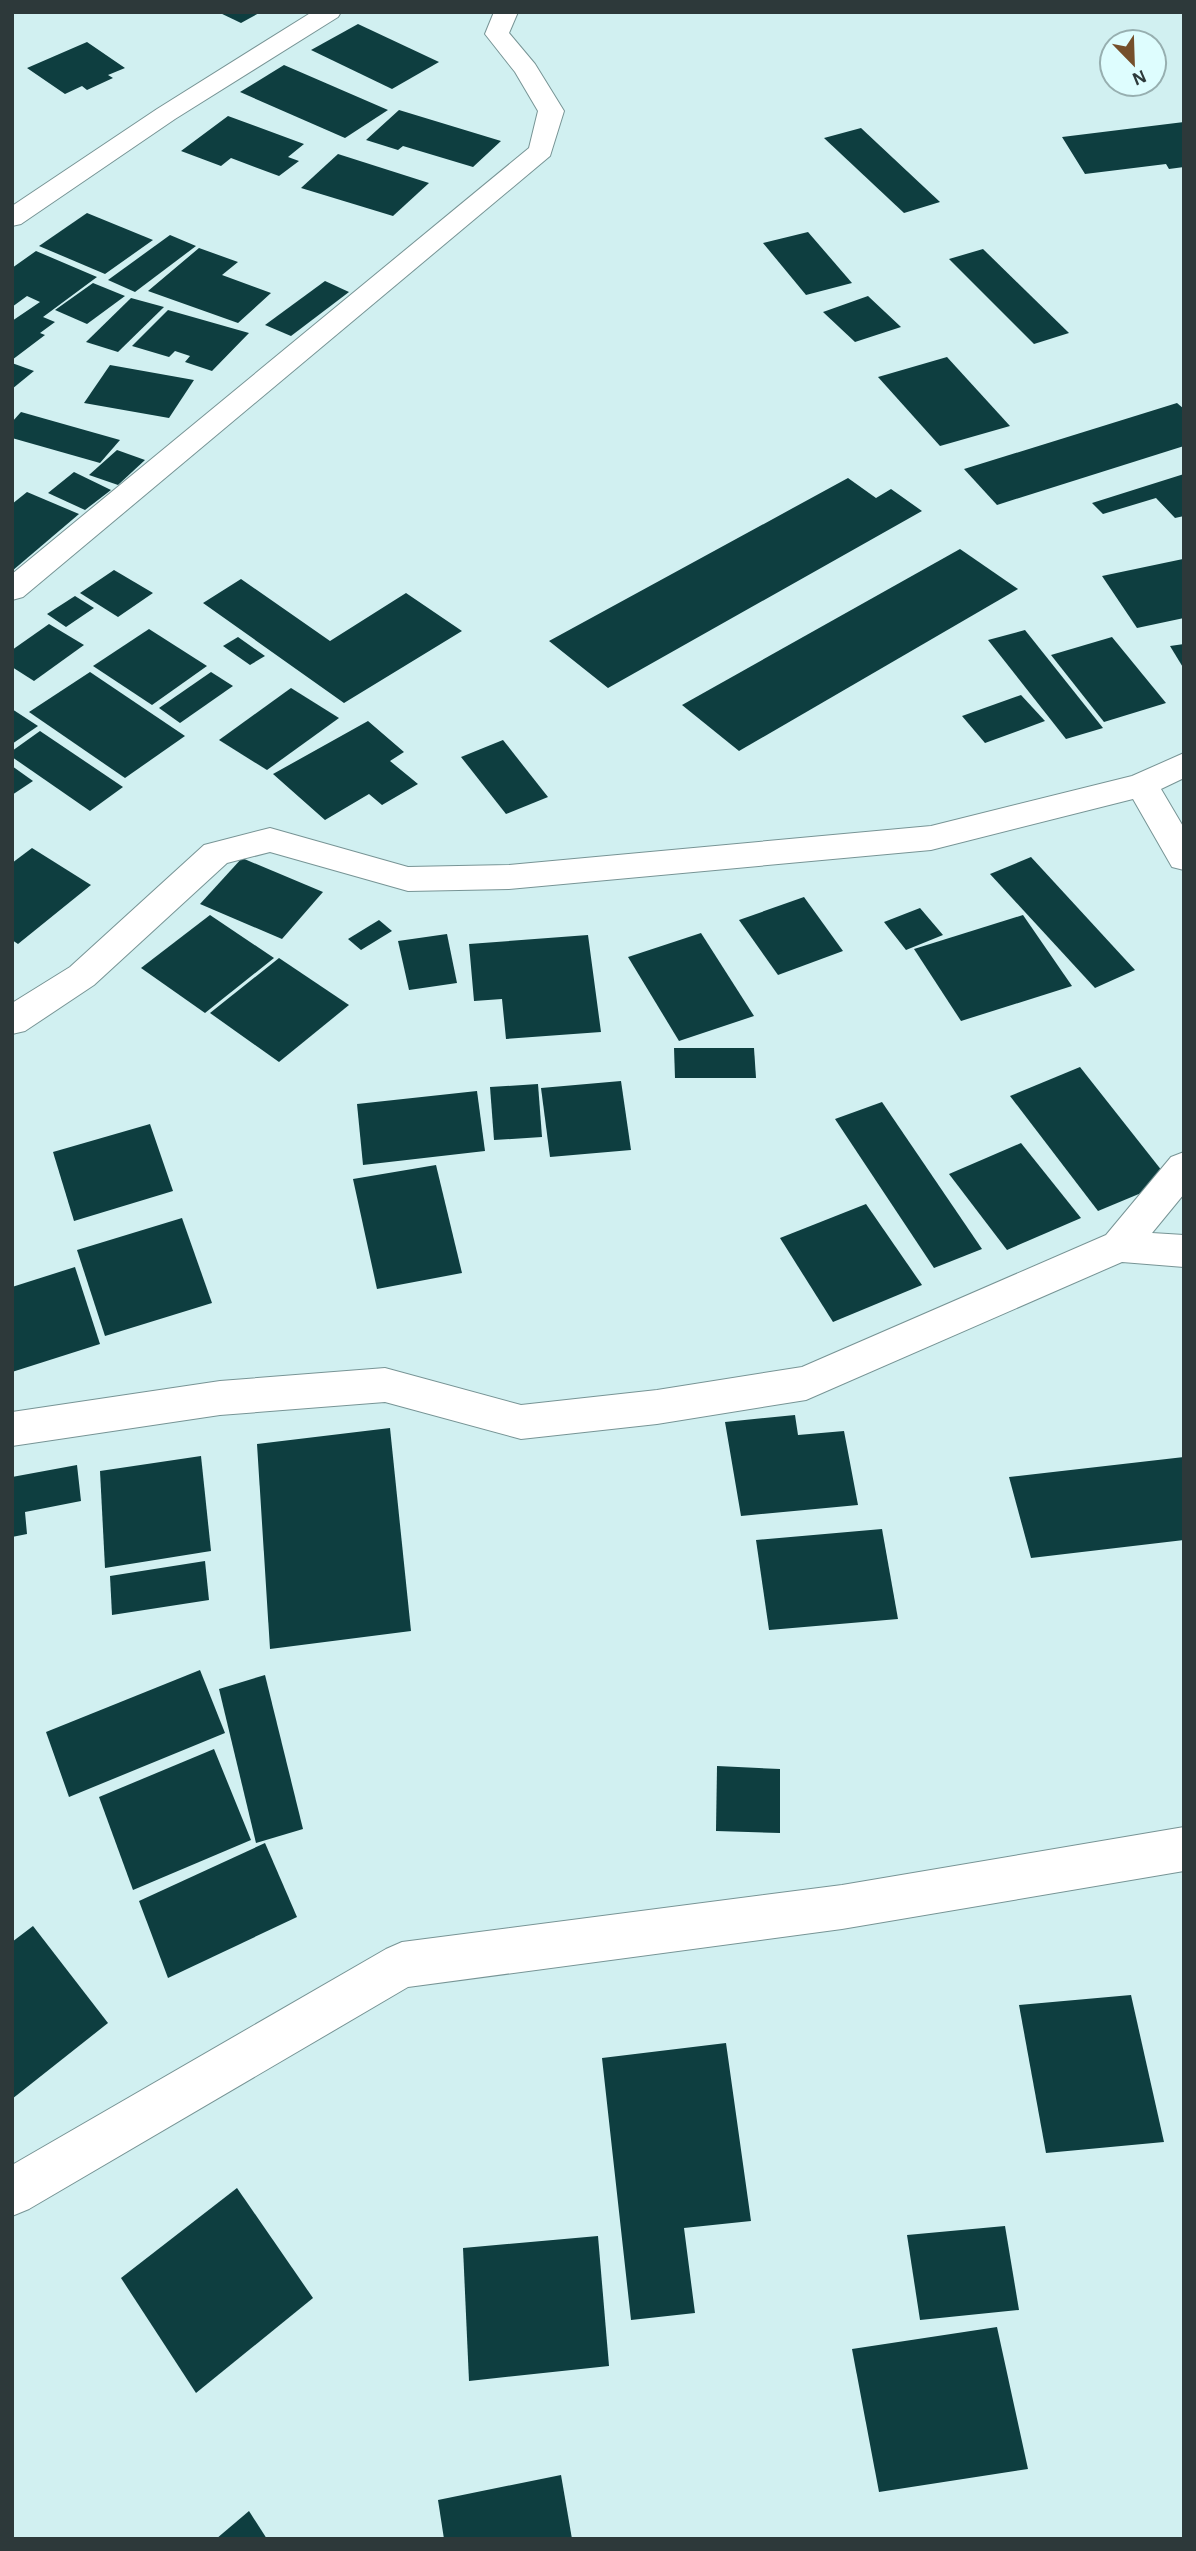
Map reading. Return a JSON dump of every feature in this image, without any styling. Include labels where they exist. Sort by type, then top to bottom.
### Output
[{"type":"street","points":[[12,218],[166,114],[329,12]]},
{"type":"street","points":[[12,590],[541,151],[551,111],[526,69],[497,34],[506,12]]},
{"type":"street","points":[[12,1021],[82,976],[216,854],[270,840],[408,879],[509,877],[931,838],[1142,785],[1184,764]]},
{"type":"street","points":[[1142,785],[1184,858]]},
{"type":"street","points":[[12,1429],[220,1398],[385,1385],[521,1422],[657,1407],[806,1383],[1119,1246],[1184,1167]]},
{"type":"street","points":[[1119,1246],[1184,1251]]},
{"type":"street","points":[[12,2192],[402,1965],[842,1907],[1184,1849]]},
{"type":"building","points":[[218,12],[261,12],[241,23]]},
{"type":"building","points":[[358,24],[439,62],[392,89],[311,50]]},
{"type":"building","points":[[87,42],[125,68],[108,75],[113,78],[87,90],[82,86],[65,94],[27,68]]},
{"type":"building","points":[[284,65],[388,110],[345,138],[240,92]]},
{"type":"building","points":[[399,110],[501,141],[473,167],[403,146],[398,150],[366,140]]},
{"type":"building","points":[[228,116],[304,144],[288,157],[299,161],[279,176],[231,158],[221,166],[181,151]]},
{"type":"building","points":[[1184,122],[1184,167],[1169,169],[1166,164],[1085,174],[1062,137]]},
{"type":"building","points":[[861,128],[940,202],[904,213],[824,138]]},
{"type":"building","points":[[338,154],[429,183],[393,216],[301,188]]},
{"type":"building","points":[[87,213],[153,240],[105,274],[39,246]]},
{"type":"building","points":[[808,232],[852,283],[806,295],[763,243]]},
{"type":"building","points":[[170,235],[196,246],[135,292],[108,280]]},
{"type":"building","points":[[199,248],[238,262],[222,275],[271,293],[238,323],[148,291]]},
{"type":"building","points":[[983,249],[1069,333],[1034,344],[949,259]]},
{"type":"building","points":[[36,251],[97,277],[43,317],[55,322],[40,333],[45,335],[12,360],[12,321],[40,302],[27,296],[12,307],[12,268]]},
{"type":"building","points":[[325,281],[349,292],[291,336],[265,325]]},
{"type":"building","points":[[93,283],[125,296],[87,324],[55,310]]},
{"type":"building","points":[[868,296],[901,327],[855,342],[823,312]]},
{"type":"building","points":[[131,298],[164,307],[118,352],[86,342]]},
{"type":"building","points":[[168,310],[249,333],[212,371],[185,362],[190,356],[175,351],[169,357],[132,346]]},
{"type":"building","points":[[947,357],[1010,426],[940,446],[878,377]]},
{"type":"building","points":[[12,363],[34,371],[12,389]]},
{"type":"building","points":[[110,365],[194,380],[169,418],[84,403]]},
{"type":"building","points":[[1177,403],[1184,409],[1184,446],[997,505],[964,469]]},
{"type":"building","points":[[21,412],[120,440],[100,463],[12,438],[12,422]]},
{"type":"building","points":[[117,450],[145,460],[118,485],[89,475]]},
{"type":"building","points":[[74,472],[111,490],[85,510],[48,493]]},
{"type":"building","points":[[1184,474],[1184,516],[1175,518],[1156,498],[1103,514],[1092,503]]},
{"type":"building","points":[[848,478],[876,498],[891,489],[922,511],[608,688],[549,641]]},
{"type":"building","points":[[27,492],[79,514],[12,571],[12,504]]},
{"type":"building","points":[[960,549],[1018,589],[739,751],[682,705]]},
{"type":"building","points":[[1183,559],[1184,618],[1137,628],[1102,576]]},
{"type":"building","points":[[114,570],[153,593],[118,617],[80,593]]},
{"type":"building","points":[[241,579],[330,641],[406,593],[462,631],[344,703],[203,603]]},
{"type":"building","points":[[75,596],[94,608],[66,627],[47,614]]},
{"type":"building","points":[[49,624],[84,645],[34,681],[12,667],[12,650]]},
{"type":"building","points":[[149,629],[207,666],[152,705],[93,666]]},
{"type":"building","points":[[1025,630],[1103,728],[1066,739],[988,640]]},
{"type":"building","points":[[238,637],[265,656],[250,665],[223,646]]},
{"type":"building","points":[[1112,637],[1166,703],[1104,722],[1051,655]]},
{"type":"building","points":[[1184,644],[1184,669],[1170,646]]},
{"type":"building","points":[[90,672],[185,736],[125,778],[29,712]]},
{"type":"building","points":[[211,672],[233,686],[180,723],[159,708]]},
{"type":"building","points":[[291,688],[339,718],[267,770],[219,740]]},
{"type":"building","points":[[1021,695],[1045,721],[985,743],[962,716]]},
{"type":"building","points":[[12,709],[38,726],[12,744]]},
{"type":"building","points":[[368,721],[404,752],[390,761],[418,784],[382,805],[369,794],[325,820],[273,774]]},
{"type":"building","points":[[40,731],[123,787],[90,811],[12,757],[12,751]]},
{"type":"building","points":[[503,740],[548,797],[506,814],[461,757]]},
{"type":"building","points":[[12,766],[33,781],[12,795]]},
{"type":"building","points":[[32,848],[91,885],[18,944],[12,940],[12,863]]},
{"type":"building","points":[[1031,857],[1135,970],[1095,988],[990,874]]},
{"type":"building","points":[[242,858],[323,892],[282,939],[200,904]]},
{"type":"building","points":[[804,897],[843,951],[778,975],[739,920]]},
{"type":"building","points":[[920,908],[943,935],[906,950],[884,922]]},
{"type":"building","points":[[210,915],[274,958],[205,1013],[141,968]]},
{"type":"building","points":[[1023,915],[1072,986],[961,1021],[914,949]]},
{"type":"building","points":[[379,920],[392,931],[361,950],[348,939]]},
{"type":"building","points":[[701,933],[754,1016],[679,1041],[628,957]]},
{"type":"building","points":[[447,934],[457,983],[409,990],[398,941]]},
{"type":"building","points":[[588,935],[601,1032],[506,1039],[502,999],[474,1001],[469,944]]},
{"type":"building","points":[[279,958],[349,1005],[279,1062],[210,1013]]},
{"type":"building","points":[[674,1048],[754,1048],[756,1078],[675,1078]]},
{"type":"building","points":[[1080,1067],[1170,1181],[1098,1211],[1010,1096]]},
{"type":"building","points":[[621,1081],[631,1150],[550,1157],[541,1088]]},
{"type":"building","points":[[538,1084],[542,1137],[494,1140],[490,1087]]},
{"type":"building","points":[[477,1091],[485,1151],[363,1165],[357,1104]]},
{"type":"building","points":[[882,1102],[982,1249],[934,1268],[835,1119]]},
{"type":"building","points":[[150,1124],[173,1191],[74,1221],[53,1152]]},
{"type":"building","points":[[1021,1143],[1081,1218],[1007,1250],[949,1174]]},
{"type":"building","points":[[436,1165],[462,1273],[377,1289],[353,1179]]},
{"type":"building","points":[[866,1204],[922,1285],[833,1322],[780,1238]]},
{"type":"building","points":[[182,1218],[212,1303],[105,1336],[77,1250]]},
{"type":"building","points":[[75,1267],[100,1344],[12,1372],[12,1287]]},
{"type":"building","points":[[795,1415],[798,1435],[844,1431],[858,1505],[741,1516],[725,1422]]},
{"type":"building","points":[[390,1428],[411,1631],[270,1649],[257,1444]]},
{"type":"building","points":[[201,1456],[211,1551],[105,1568],[100,1471]]},
{"type":"building","points":[[1184,1457],[1184,1540],[1031,1558],[1009,1477]]},
{"type":"building","points":[[77,1465],[81,1501],[25,1512],[27,1534],[12,1537],[12,1477]]},
{"type":"building","points":[[882,1529],[898,1619],[769,1630],[756,1540]]},
{"type":"building","points":[[205,1561],[209,1600],[112,1615],[110,1576]]},
{"type":"building","points":[[200,1670],[225,1733],[69,1797],[46,1732]]},
{"type":"building","points":[[265,1675],[303,1829],[256,1843],[219,1689]]},
{"type":"building","points":[[214,1749],[251,1840],[133,1890],[99,1797]]},
{"type":"building","points":[[717,1766],[780,1769],[780,1833],[716,1831]]},
{"type":"building","points":[[265,1843],[297,1917],[168,1978],[139,1901]]},
{"type":"building","points":[[33,1926],[108,2023],[12,2099],[12,1942]]},
{"type":"building","points":[[1131,1995],[1164,2142],[1046,2153],[1019,2005]]},
{"type":"building","points":[[726,2043],[751,2221],[684,2228],[695,2313],[631,2320],[602,2058]]},
{"type":"building","points":[[237,2188],[313,2298],[196,2393],[121,2278]]},
{"type":"building","points":[[1005,2226],[1019,2310],[920,2320],[907,2235]]},
{"type":"building","points":[[598,2236],[609,2366],[469,2381],[463,2248]]},
{"type":"building","points":[[997,2327],[1028,2469],[879,2492],[852,2349]]},
{"type":"building","points":[[561,2475],[572,2539],[444,2539],[438,2500]]},
{"type":"building","points":[[249,2511],[267,2539],[216,2539]]}]
